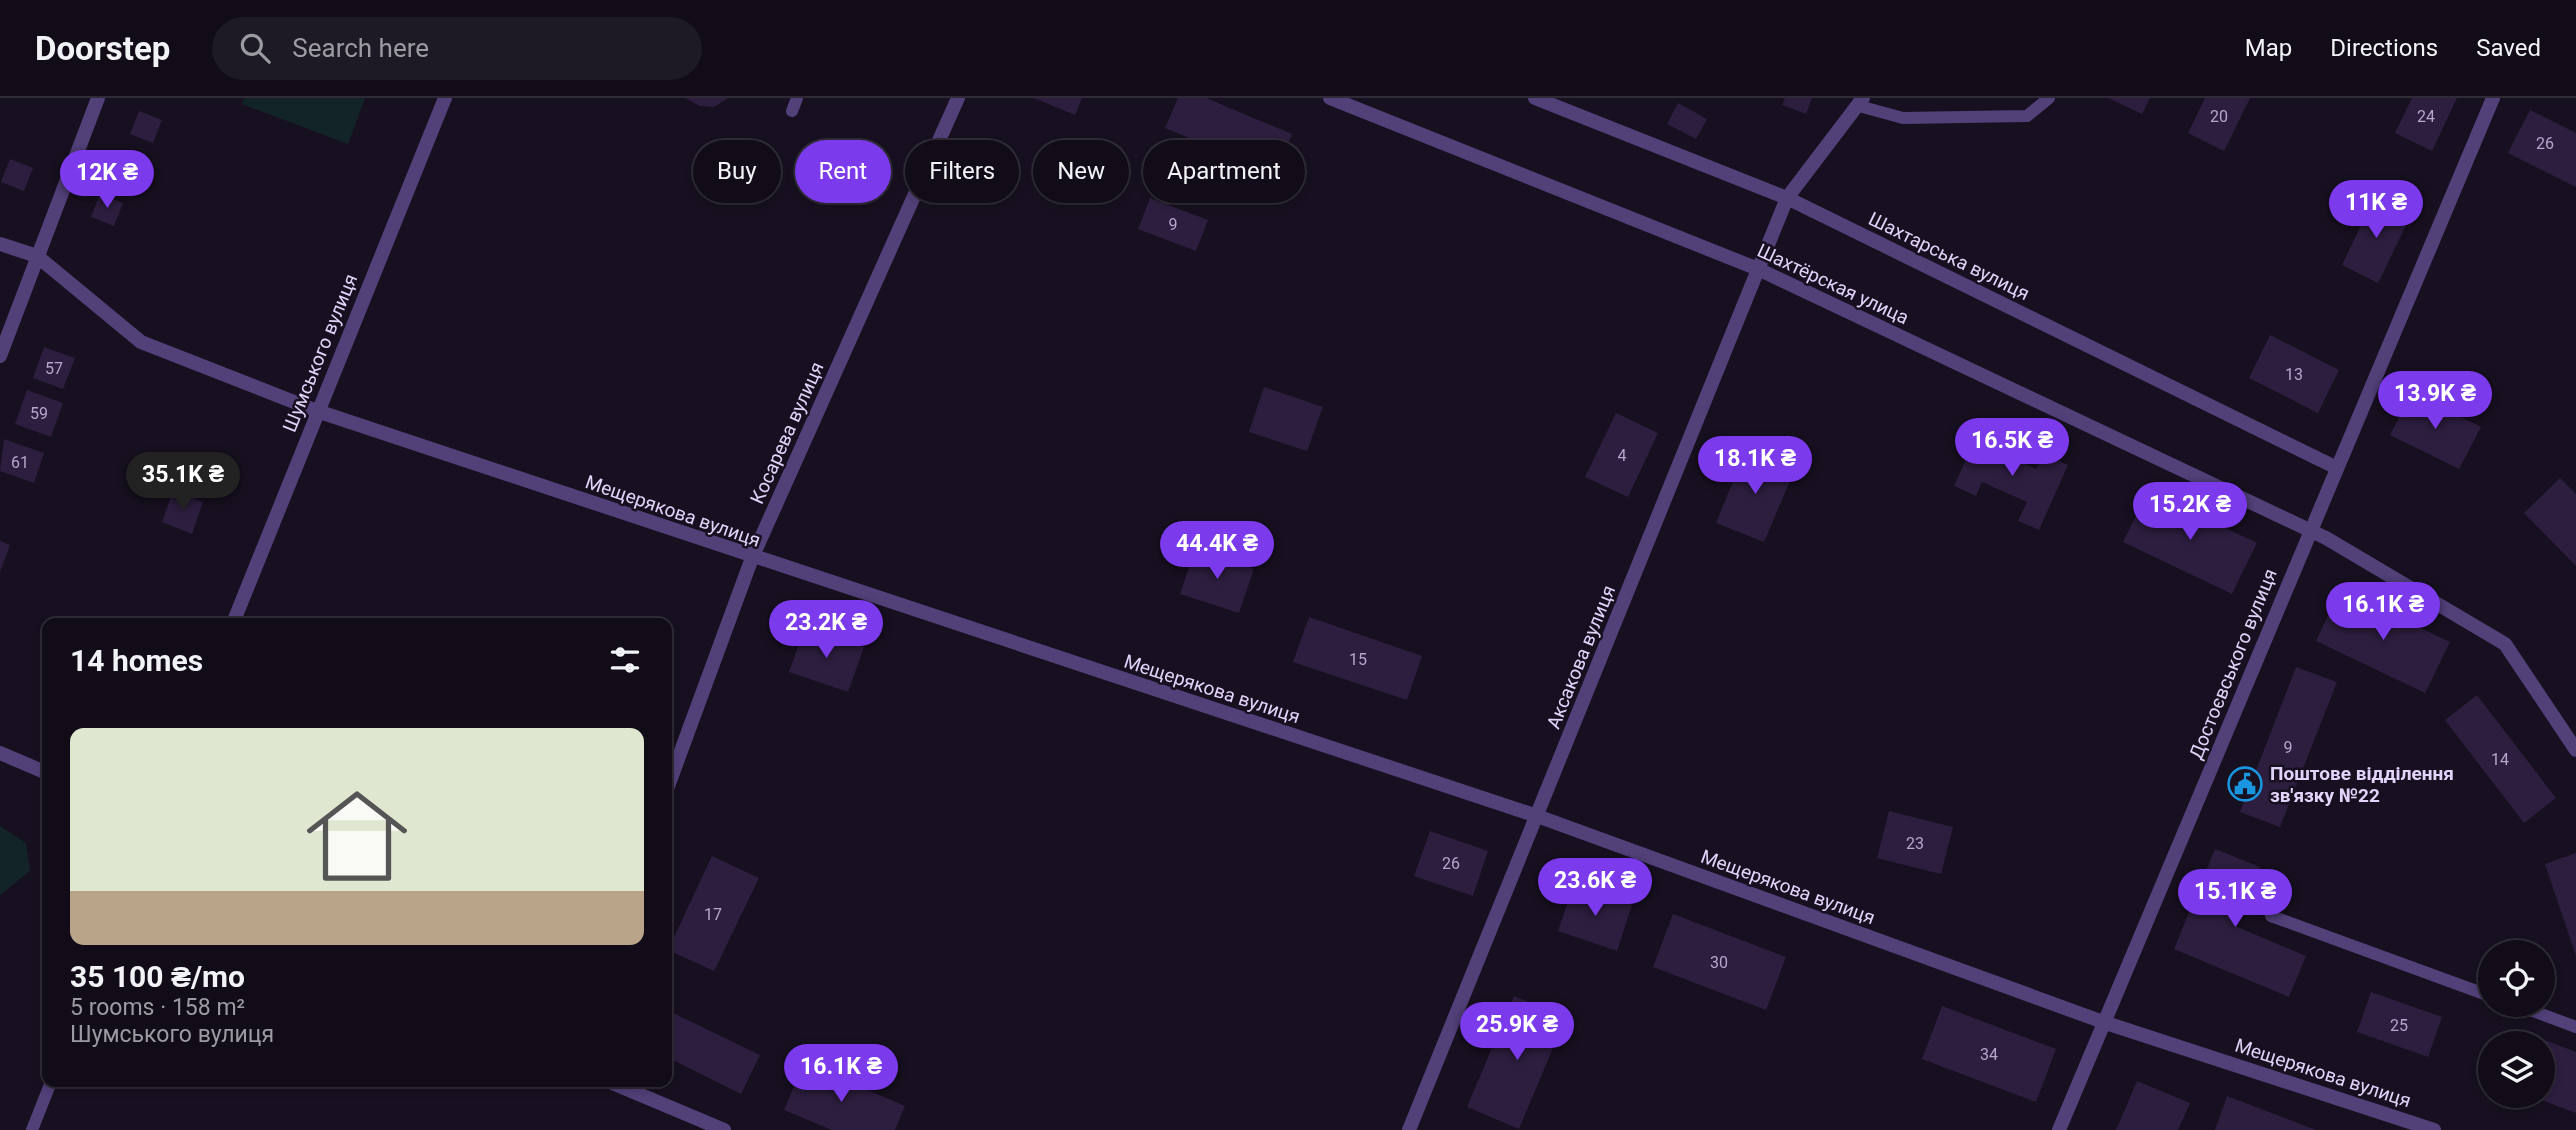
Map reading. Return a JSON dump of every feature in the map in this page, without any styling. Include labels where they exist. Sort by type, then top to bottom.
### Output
[{"type":"street","points":[[0,356],[98,98]]},
{"type":"street","name":"Шумського вулиця","points":[[235,618],[445,98]]},
{"type":"street","name":"Косарева вулиця","points":[[672,775],[752,558],[958,98]]},
{"type":"street","name":"Шахтёрская улица","points":[[1330,98],[1758,269],[2326,538],[2505,644],[2576,750]]},
{"type":"street","name":"Шахтарська вулиця","points":[[1535,98],[1787,198],[2337,468]]},
{"type":"street","name":"Достоєвського вулиця","points":[[2059,1130],[2493,98]]},
{"type":"street","name":"Аксакова вулиця","points":[[1409,1130],[1787,198],[1861,102]]},
{"type":"street","name":"Мещерякова вулиця","points":[[0,244],[37,256],[141,342],[317,411],[752,558],[1537,816],[2106,1023],[2434,1130]]},
{"type":"street","points":[[0,752],[42,770]]},
{"type":"street","points":[[622,1087],[724,1130]]},
{"type":"lane","points":[[792,111],[797,98]]},
{"type":"lane","points":[[1861,102],[1903,118],[2027,116],[2049,98]]},
{"type":"lane","points":[[2271,916],[2478,992]]},
{"type":"lane","points":[[2549,1017],[2576,1027]]},
{"type":"lane","points":[[32,1130],[49,1087]]},
{"type":"shaded area","points":[[244,98],[365,98],[348,144],[242,104]]},
{"type":"shaded area","points":[[0,826],[26,843],[30,871],[0,895]]},
{"type":"building","points":[[685,98],[728,98],[714,107],[700,106]]},
{"type":"building","points":[[1034,98],[1082,98],[1075,115]]},
{"type":"building","points":[[1178,98],[1206,98],[1292,134],[1290,140],[1194,140],[1165,128]]},
{"type":"building","points":[[1785,98],[1812,98],[1806,114],[1782,105]]},
{"type":"building","points":[[2108,98],[2150,98],[2142,114]]},
{"type":"building","points":[[2205,98],[2250,98],[2224,151],[2188,133]]},
{"type":"building","points":[[2412,98],[2457,98],[2432,151],[2395,133]]},
{"type":"building","points":[[1678,103],[1707,119],[1696,139],[1667,124]]},
{"type":"building","points":[[2530,110],[2576,133],[2576,187],[2508,153]]},
{"type":"building","points":[[139,111],[162,120],[153,143],[130,134]]},
{"type":"building","points":[[10,159],[33,168],[24,191],[1,182]]},
{"type":"building","points":[[100,194],[123,203],[114,226],[91,217]]},
{"type":"building","points":[[2374,198],[2411,215],[2378,283],[2342,265]]},
{"type":"building","points":[[1148,203],[1163,203],[1208,220],[1196,251],[1138,229]]},
{"type":"building","points":[[2270,335],[2339,370],[2318,413],[2249,378]]},
{"type":"building","points":[[44,347],[75,358],[63,389],[33,378]]},
{"type":"building","points":[[1264,387],[1323,407],[1307,451],[1249,432]]},
{"type":"building","points":[[27,390],[63,403],[51,437],[15,424]]},
{"type":"building","points":[[2412,392],[2481,427],[2459,469],[2390,435]]},
{"type":"building","points":[[1616,413],[1658,433],[1628,497],[1585,477]]},
{"type":"building","points":[[1980,429],[2001,439],[1996,451],[2036,469],[2043,454],[2068,465],[2039,530],[2018,521],[2027,502],[1982,482],[1976,496],[1954,486]]},
{"type":"building","points":[[4,439],[44,453],[34,483],[0,471]]},
{"type":"building","points":[[1746,449],[1795,469],[1764,542],[1716,523]]},
{"type":"building","points":[[2560,478],[2576,494],[2576,566],[2524,513]]},
{"type":"building","points":[[173,491],[203,502],[192,534],[162,522]]},
{"type":"building","points":[[2148,491],[2257,543],[2232,594],[2123,542]]},
{"type":"building","points":[[0,541],[10,545],[0,572]]},
{"type":"building","points":[[1195,549],[1254,569],[1239,613],[1180,594]]},
{"type":"building","points":[[2340,590],[2450,642],[2425,693],[2316,641]]},
{"type":"building","points":[[1309,617],[1422,656],[1407,700],[1293,662]]},
{"type":"building","points":[[805,627],[864,647],[848,692],[789,672]]},
{"type":"building","points":[[2296,667],[2337,682],[2280,827],[2240,812]]},
{"type":"building","points":[[2477,695],[2556,798],[2524,823],[2445,720]]},
{"type":"building","points":[[1889,811],[1953,827],[1941,874],[1877,858]]},
{"type":"building","points":[[1430,831],[1488,851],[1473,896],[1414,876]]},
{"type":"building","points":[[2215,849],[2260,867],[2235,926],[2306,956],[2289,997],[2174,949]]},
{"type":"building","points":[[2576,853],[2576,956],[2545,864]]},
{"type":"building","points":[[712,856],[759,878],[714,971],[672,952],[672,941]]},
{"type":"building","points":[[1573,886],[1632,905],[1617,951],[1558,931]]},
{"type":"building","points":[[1673,914],[1786,957],[1766,1010],[1653,967]]},
{"type":"building","points":[[2371,992],[2442,1017],[2428,1057],[2357,1032]]},
{"type":"building","points":[[1514,996],[1566,1017],[1519,1129],[1467,1107]]},
{"type":"building","points":[[1942,1006],[2056,1049],[2036,1102],[1922,1059]]},
{"type":"building","points":[[672,1012],[760,1055],[741,1094],[672,1060]]},
{"type":"building","points":[[2555,1044],[2576,1052],[2576,1113],[2555,1105]]},
{"type":"building","points":[[804,1063],[905,1106],[895,1130],[832,1130],[784,1110]]},
{"type":"building","points":[[2137,1081],[2190,1103],[2178,1130],[2116,1130]]},
{"type":"building","points":[[2227,1096],[2316,1130],[2215,1130]]},
{"type":"place","name":"Поштове відділення зв'язку №22","points":[[2245,784]]}]
